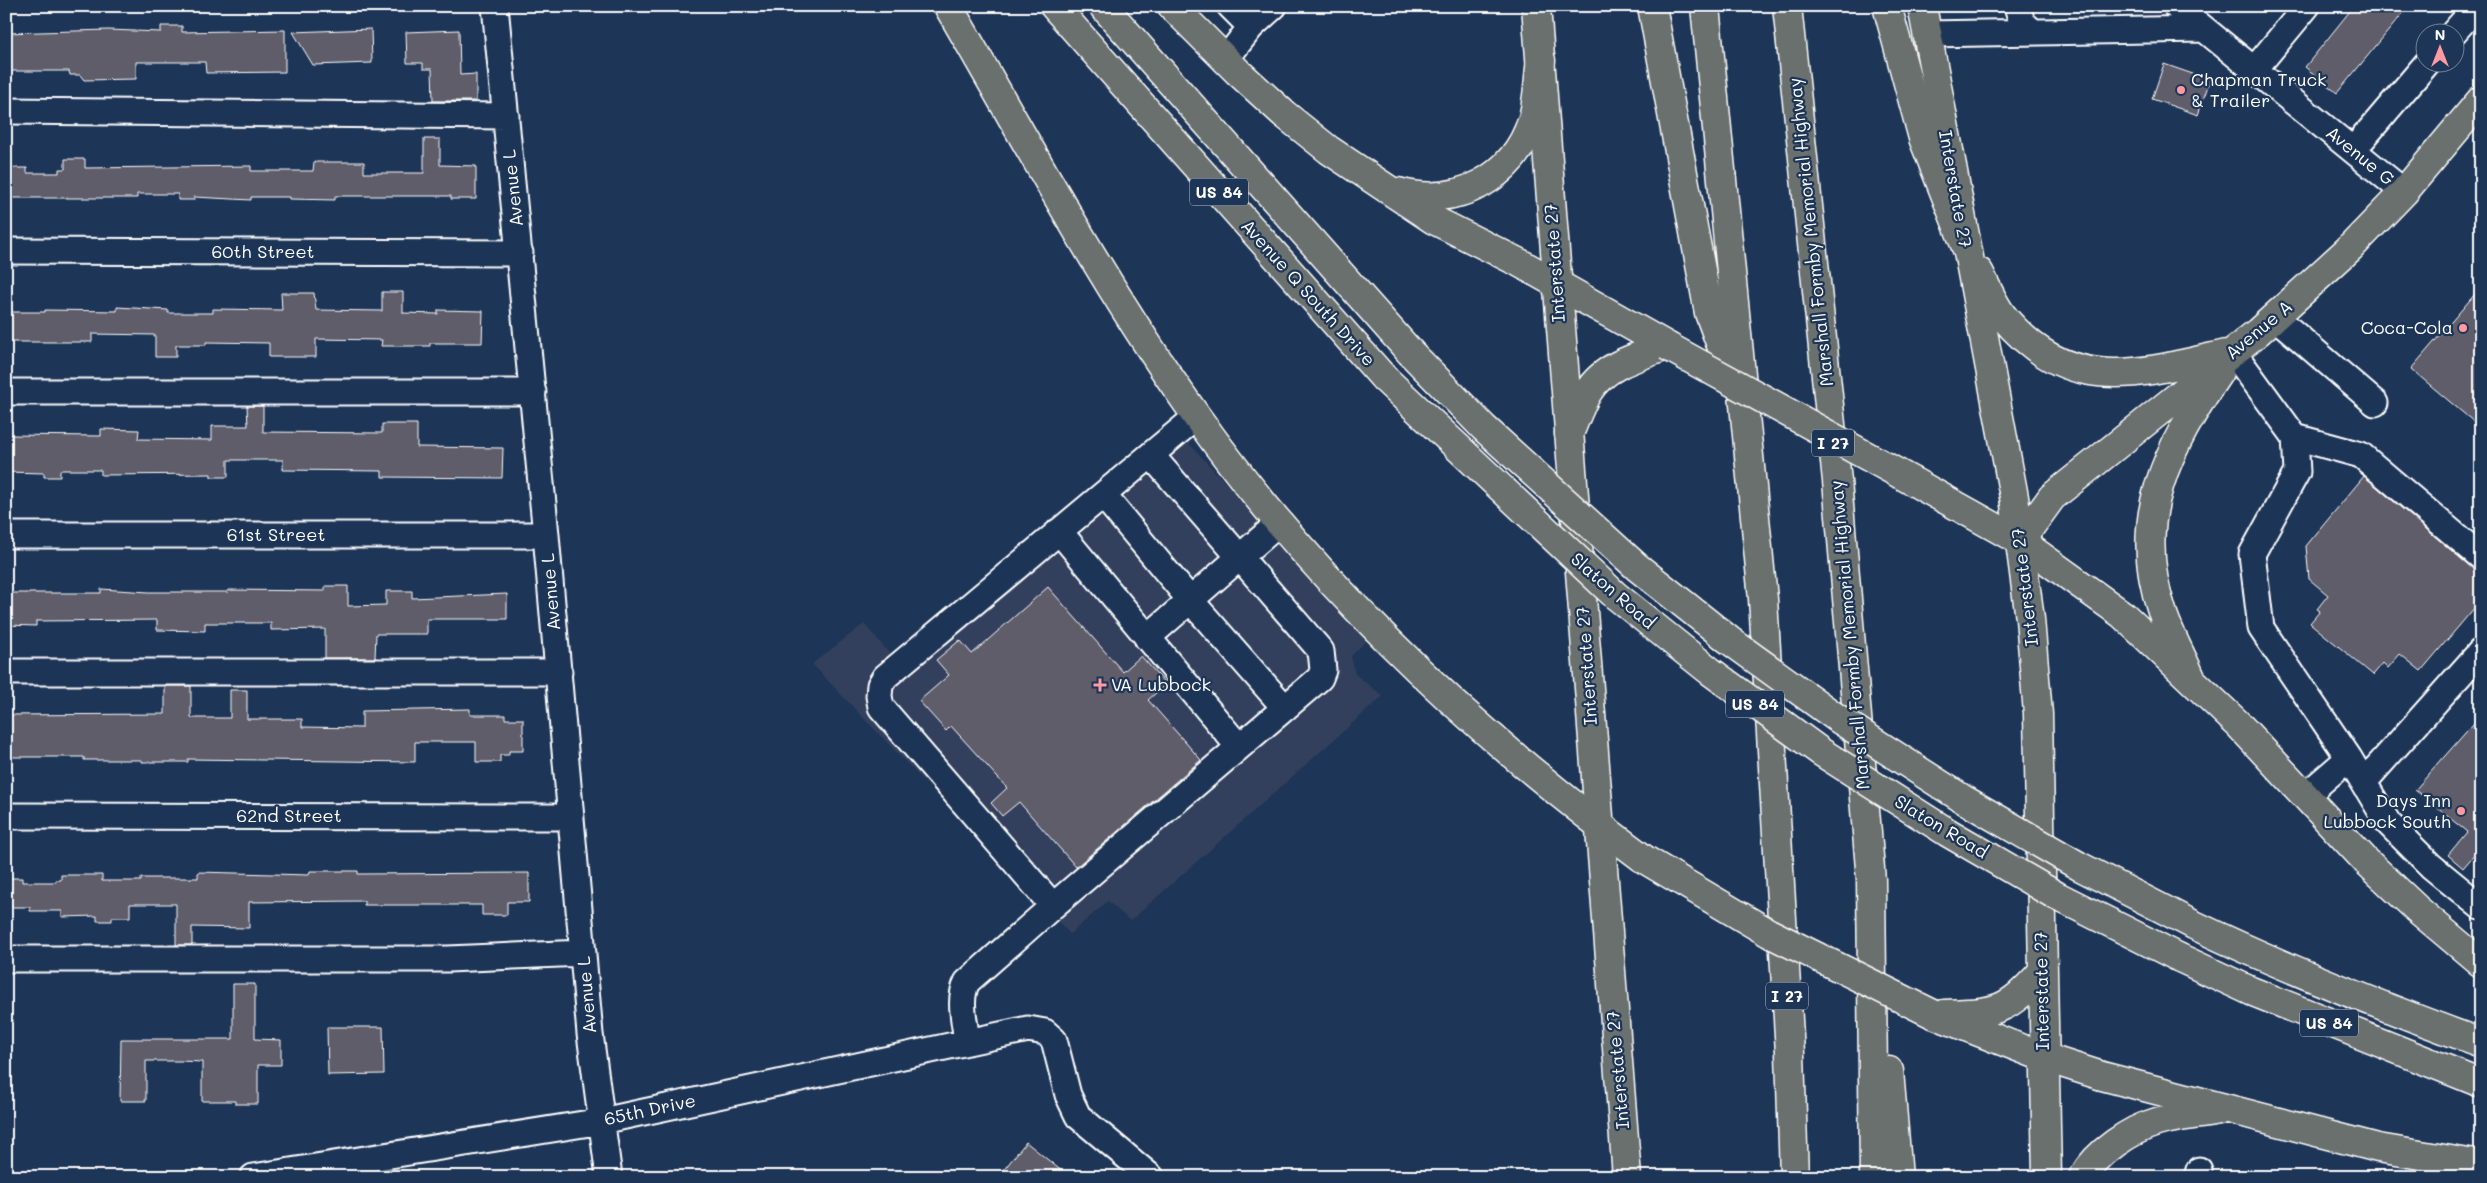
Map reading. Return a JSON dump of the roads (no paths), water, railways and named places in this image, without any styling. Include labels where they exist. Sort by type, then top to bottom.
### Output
[{"type":"main road","points":[[948,6],[1130,320],[1196,417],[1279,523],[1385,638],[1467,715],[1599,825],[1644,859],[1769,933],[1933,1014],[2043,1057],[2228,1110],[2378,1148],[2481,1165]]},
{"type":"main road","name":"Avenue Q South Drive","points":[[1054,6],[1384,378]]},
{"type":"main road","name":"Avenue Q South Drive","points":[[1103,6],[1410,352]]},
{"type":"main road","points":[[1172,6],[1225,60],[1284,114],[1329,150],[1434,220],[1557,284],[2020,541],[2122,614],[2238,724],[2381,875],[2416,909],[2481,963]]},
{"type":"main road","name":"Interstate 27","points":[[1536,6],[1626,1177]]},
{"type":"main road","points":[[1652,6],[1709,313],[1745,409]]},
{"type":"main road","name":"I 27","points":[[1705,6],[1763,599],[1790,1043],[1794,1177]]},
{"type":"main road","name":"Marshall Formby Memorial Highway","points":[[1787,6],[1837,481],[1871,880],[1874,1177]]},
{"type":"main road","points":[[1887,6],[1923,138],[1966,247],[2001,314],[2026,341],[2054,358],[2075,367],[2104,374],[2148,372],[2232,352]]},
{"type":"main road","name":"Interstate 27","points":[[1922,6],[2014,497],[2030,619],[2038,714],[2043,1057],[2047,1177]]},
{"type":"main road","points":[[1388,189],[1411,196],[1446,196],[1465,192],[1498,173],[1513,158],[1526,138],[1531,125],[1541,60]]},
{"type":"main road","name":"Avenue A","points":[[2020,541],[2052,497],[2276,317],[2350,248],[2404,192],[2481,100]]},
{"type":"main road","points":[[1569,434],[1589,390],[1606,372],[1633,358],[1667,346]]},
{"type":"main road","name":"Slaton Road","points":[[1410,352],[1484,428],[1636,567],[1729,640],[1837,718],[1963,798],[2079,866],[2194,925],[2274,963],[2354,996],[2481,1043]]},
{"type":"main road","points":[[2191,678],[2162,612],[2151,552],[2152,518],[2164,468],[2178,437],[2232,352]]},
{"type":"main road","name":"Slaton Road","points":[[1384,378],[1615,596],[1710,671],[1820,752],[1947,832],[2031,881],[2180,958],[2251,991],[2481,1082]]},
{"type":"main road","points":[[1871,880],[1898,1177]]},
{"type":"main road","points":[[1933,1014],[1991,1012],[2018,998],[2042,972]]},
{"type":"main road","points":[[2083,1177],[2106,1151],[2128,1135],[2142,1128],[2157,1122],[2228,1110]]},
{"type":"street","name":"Avenue L","points":[[496,6],[559,672],[590,1034],[609,1177]]},
{"type":"street","points":[[1230,6],[1251,27]]},
{"type":"street","points":[[1225,60],[1251,27],[1274,6]]},
{"type":"street","points":[[2017,6],[2022,22],[2033,32]]},
{"type":"street","name":"Avenue G","points":[[2176,6],[2404,192]]},
{"type":"street","points":[[2254,70],[2307,6]]},
{"type":"street","points":[[2462,22],[2476,6]]},
{"type":"street","points":[[1927,34],[2202,29]]},
{"type":"street","points":[[2353,150],[2419,72]]},
{"type":"street","points":[[6,112],[506,116]]},
{"type":"street","name":"60th Street","points":[[6,251],[520,252]]},
{"type":"street","points":[[2276,317],[2375,403]]},
{"type":"street","points":[[2232,352],[2295,437],[2297,472],[2252,554],[2261,628],[2349,758],[2388,823],[2431,866],[2481,907]]},
{"type":"street","points":[[6,392],[533,392]]},
{"type":"street","points":[[1053,906],[881,707],[879,696],[885,677],[1196,417]]},
{"type":"street","points":[[2295,437],[2361,455],[2481,557]]},
{"type":"street","points":[[967,1042],[962,1001],[963,991],[967,982],[1320,678],[1323,670],[1321,650],[1152,455]]},
{"type":"street","points":[[1103,495],[1191,601],[1285,708]]},
{"type":"street","points":[[1147,638],[1279,523]]},
{"type":"street","points":[[1059,531],[1239,747]]},
{"type":"street","name":"61st Street","points":[[6,536],[546,535]]},
{"type":"street","points":[[2364,782],[2481,651]]},
{"type":"street","points":[[6,672],[559,672]]},
{"type":"street","points":[[2305,796],[2349,758]]},
{"type":"street","name":"62nd Street","points":[[6,816],[571,817]]},
{"type":"street","points":[[2452,938],[2481,952]]},
{"type":"street","points":[[6,959],[448,960],[583,953]]},
{"type":"street","name":"65th Drive","points":[[253,1177],[602,1121],[1028,1029],[1045,1032],[1054,1040],[1068,1095],[1078,1116],[1151,1177]]},
{"type":"street","points":[[2378,1148],[2449,1173],[2474,1177]]},
{"type":"place","name":"Chapman Truck & Trailer","points":[[2181,90]]},
{"type":"place","name":"Coca-Cola","points":[[2463,328]]},
{"type":"place","name":"VA Lubbock","points":[[1100,685]]},
{"type":"place","name":"Days Inn Lubbock South","points":[[2461,811]]}]
